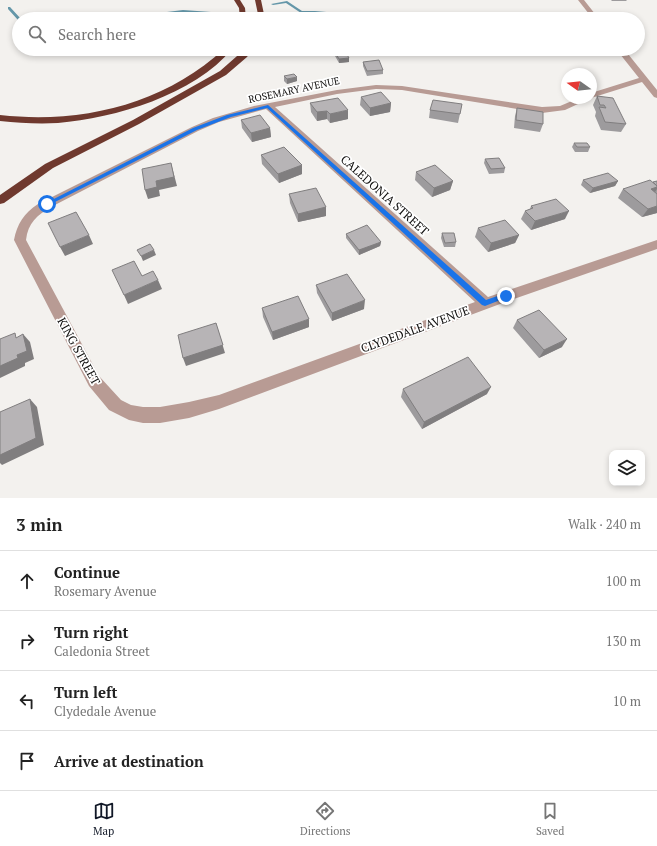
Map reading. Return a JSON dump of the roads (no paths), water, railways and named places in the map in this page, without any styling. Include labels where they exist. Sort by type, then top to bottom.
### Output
[{"type":"highway","points":[[237,0],[242,8],[242,12]]},
{"type":"highway","points":[[258,0],[261,12]]},
{"type":"highway","points":[[0,118],[31,121],[63,120],[91,116],[122,108],[153,97],[189,80],[211,65],[221,56]]},
{"type":"highway","points":[[0,200],[49,166],[136,122],[223,73],[243,56]]},
{"type":"street","points":[[581,0],[590,12]]},
{"type":"street","points":[[626,56],[657,95]]},
{"type":"street","points":[[597,94],[644,79]]},
{"type":"street","name":"ROSEMARY AVENUE","points":[[27,218],[47,204],[195,129],[229,116],[268,106],[337,92],[376,87],[418,89],[533,110],[562,108],[572,104]]},
{"type":"street","name":"CALEDONIA STREET","points":[[268,106],[485,303]]},
{"type":"street","name":"KING STREET","points":[[27,218],[21,231],[20,240],[94,381],[115,405],[129,412],[143,415],[160,415],[219,402]]},
{"type":"street","name":"CLYDEDALE AVENUE","points":[[219,402],[485,303],[657,244]]},
{"type":"waterway","points":[[273,4],[287,2],[301,12]]},
{"type":"waterway","points":[[9,8],[13,12]]},
{"type":"waterway","points":[[175,12],[197,12]]},
{"type":"waterway","points":[[301,12],[315,12]]}]
